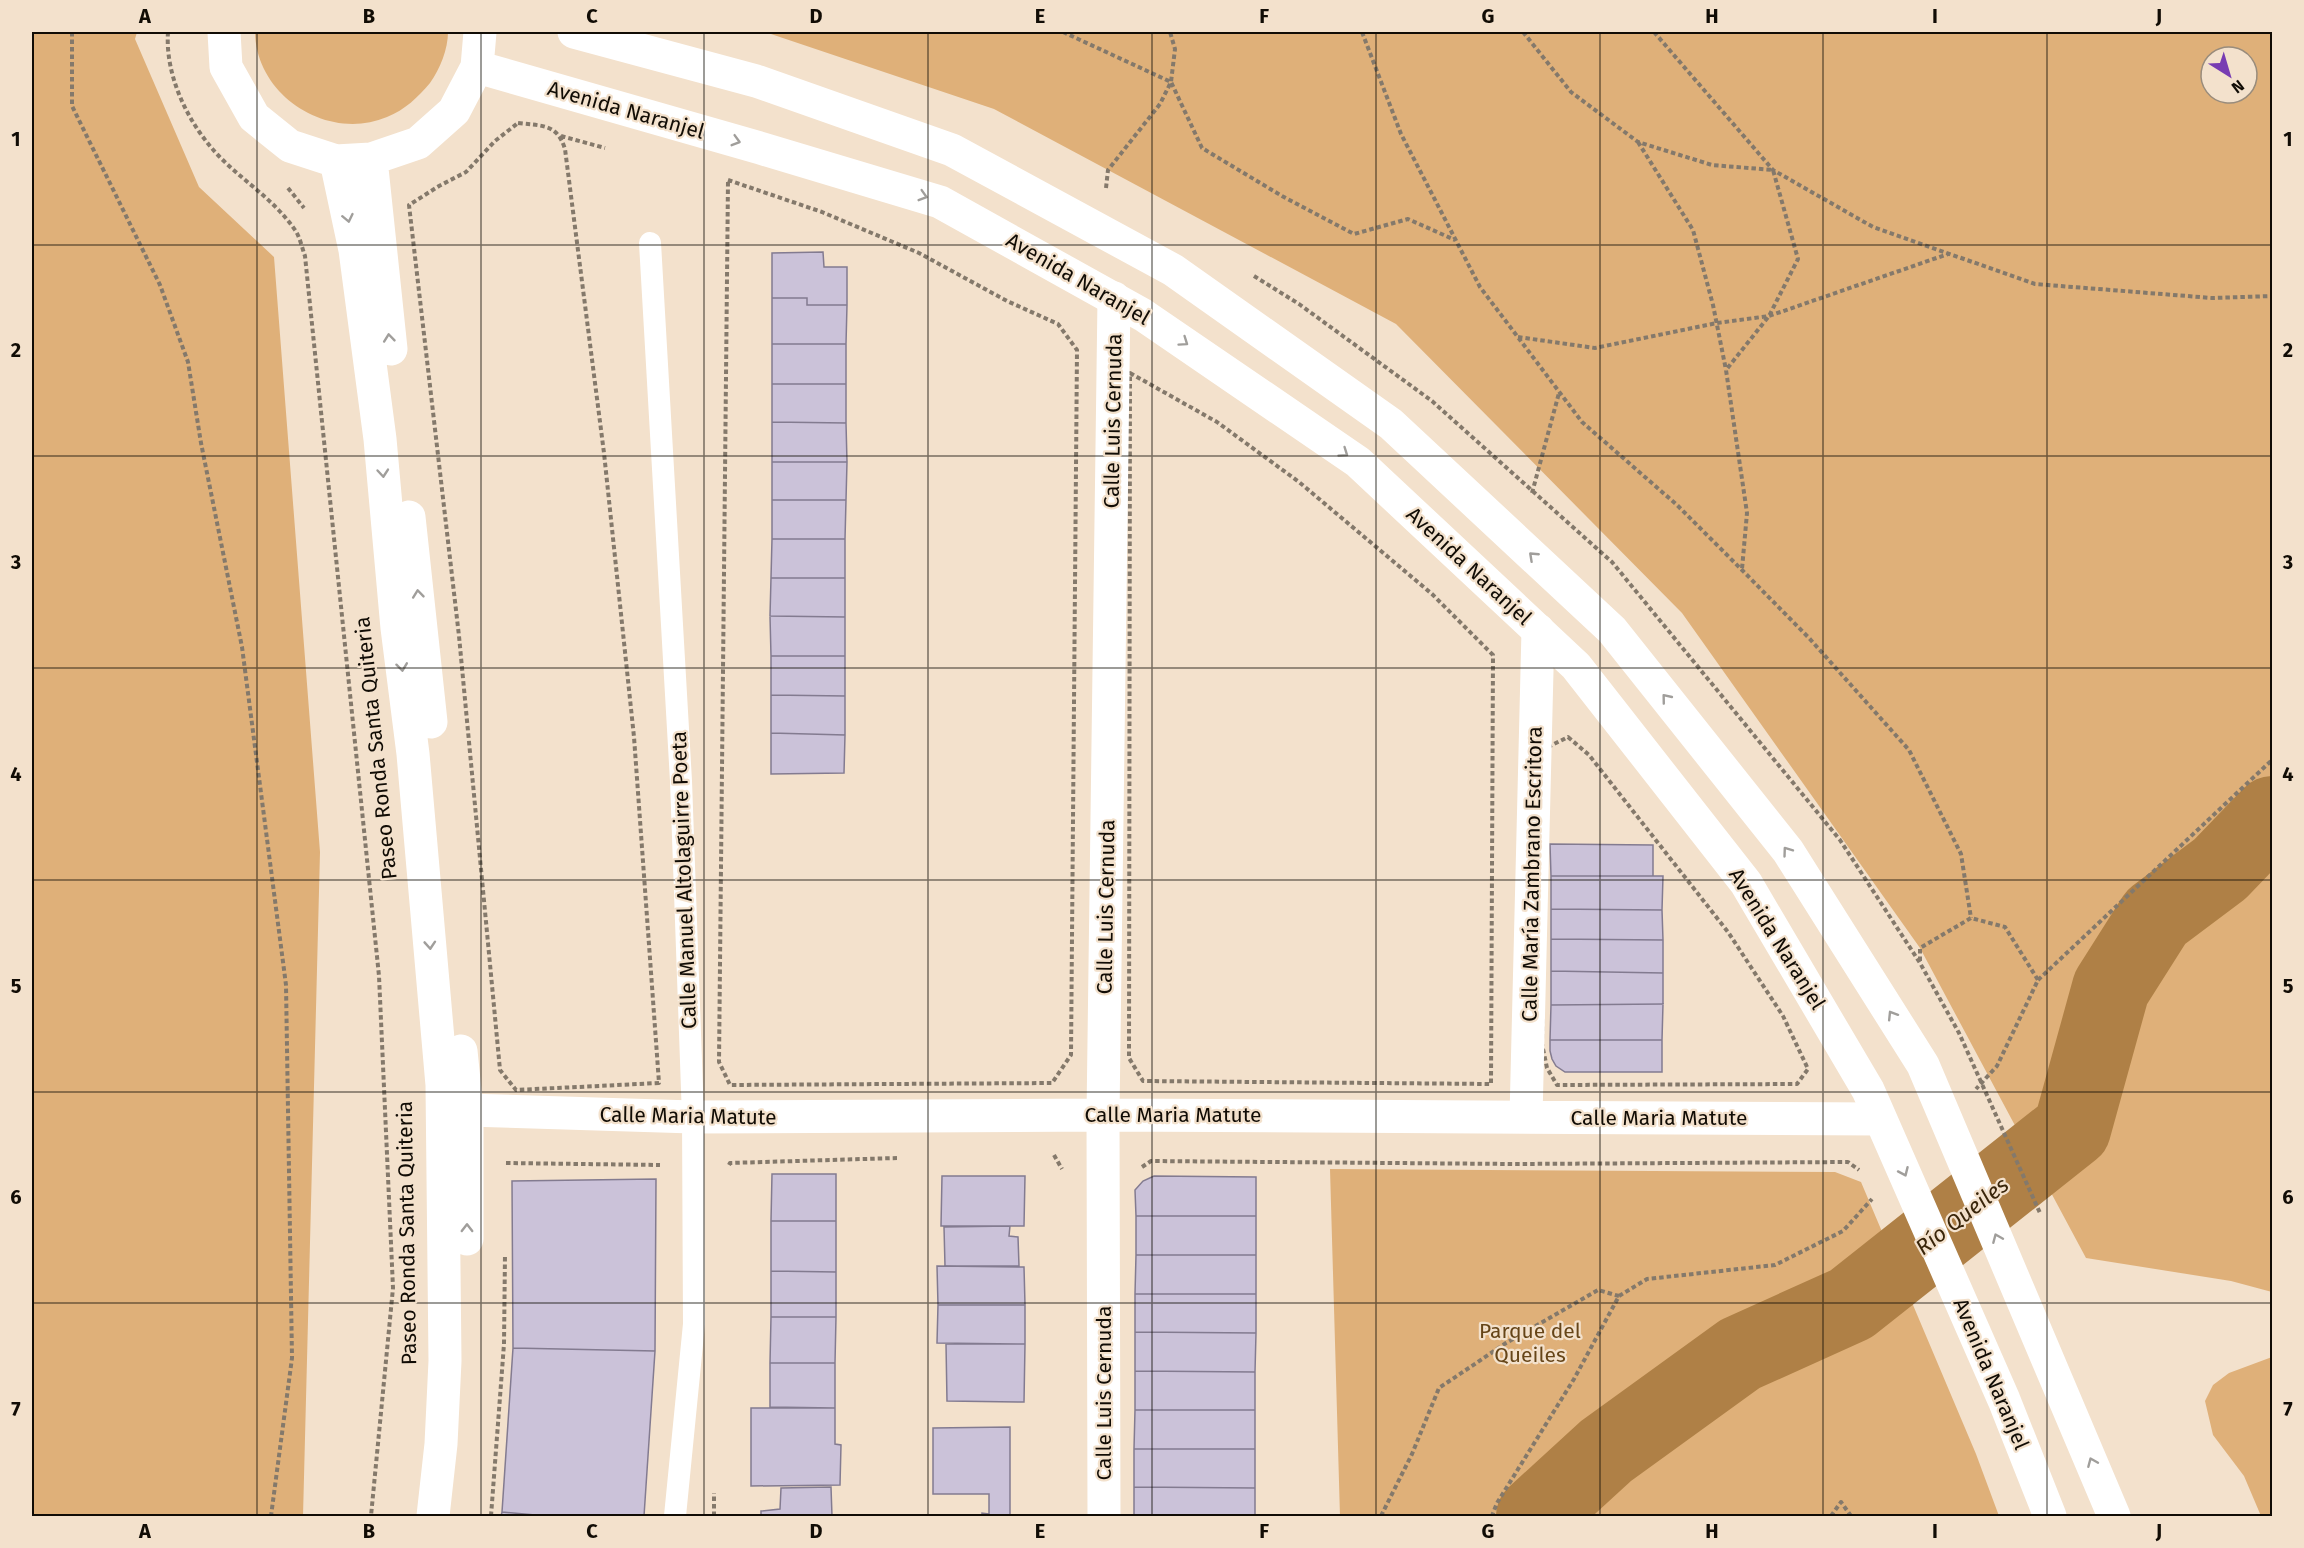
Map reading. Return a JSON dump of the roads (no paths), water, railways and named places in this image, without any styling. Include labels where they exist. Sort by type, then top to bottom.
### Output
[{"type":"street","points":[[224,32],[226,67],[254,117],[290,146],[336,161],[371,159],[418,143],[454,111],[477,67],[480,32]]},
{"type":"street","points":[[574,32],[756,81],[952,150],[1173,270],[1391,424],[1612,630],[1788,851],[1923,1065],[2114,1516]]},
{"type":"street","name":"Avenida Naranjel","points":[[477,67],[940,202],[1143,315],[1358,462],[1576,666],[1746,883],[1868,1090],[1972,1326],[2050,1516]]},
{"type":"street","points":[[371,159],[424,647],[467,1110],[467,1324],[452,1516]]},
{"type":"street","name":"Paseo Ronda Santa Quiteria","points":[[336,161],[355,250],[380,439],[397,628],[421,833],[442,1085],[445,1361],[441,1444],[433,1516]]},
{"type":"street","name":"Calle Luis Cernuda","points":[[1104,1516],[1103,1115],[1114,298]]},
{"type":"street","name":"Calle María Zambrano Escritora","points":[[1526,1117],[1538,630]]},
{"type":"street","name":"Calle Maria Matute","points":[[467,1110],[693,1117],[1103,1115],[1880,1119]]},
{"type":"lane","name":"Calle Manuel Altolaguirre Poeta","points":[[651,243],[681,781],[693,1117],[694,1324],[675,1516]]},
{"type":"waterway","name":"Río Queiles","points":[[1535,1516],[1606,1451],[1740,1354],[1851,1304],[2072,1129],[2111,988],[2156,917],[2220,869],[2272,815]]},
{"type":"park label","name":"Parque del Queiles","points":[[1530,1343]]}]
